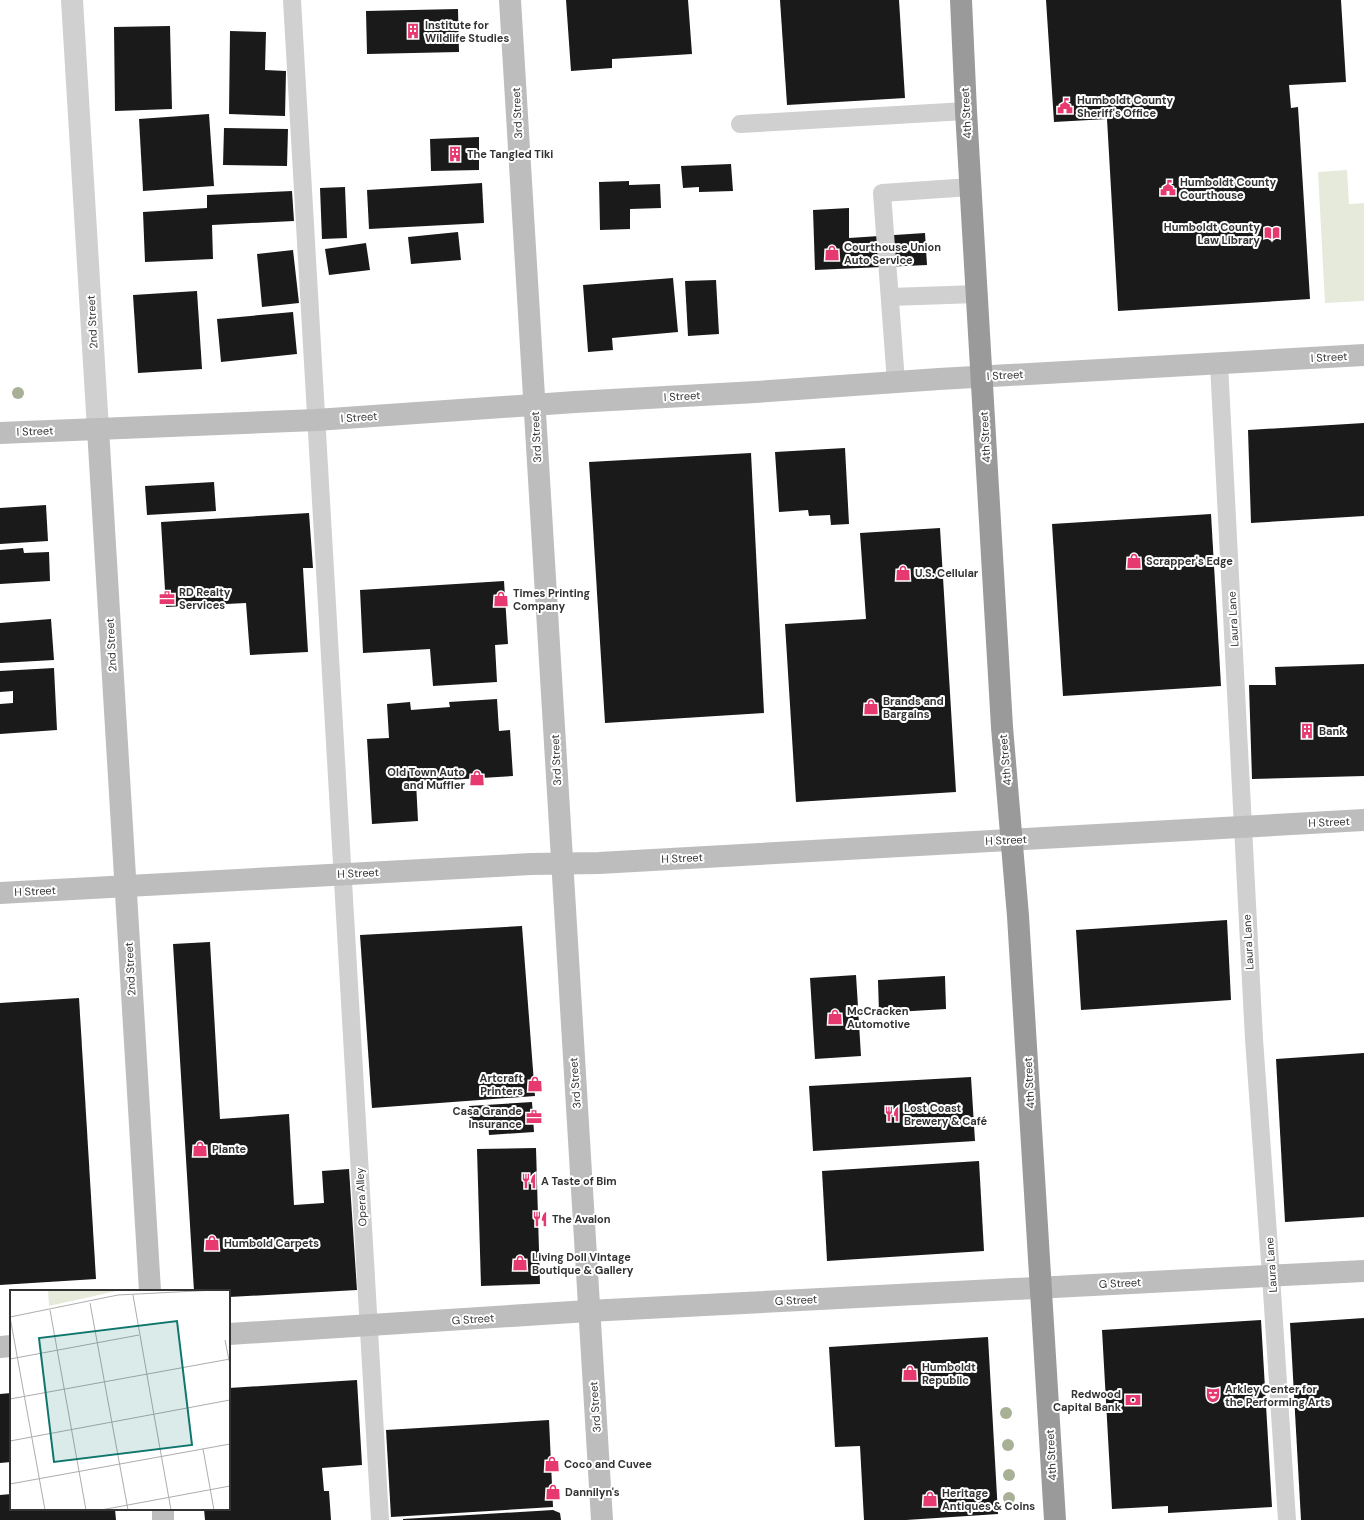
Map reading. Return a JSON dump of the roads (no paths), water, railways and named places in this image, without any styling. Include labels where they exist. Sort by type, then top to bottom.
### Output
[{"type":"highway","name":"4th Street","points":[[961,0],[970,188],[1002,727],[1012,840],[1026,1041],[1055,1520]]},
{"type":"street","name":"2nd Street","points":[[72,0],[150,1290]]},
{"type":"street","name":"3rd Street","points":[[510,0],[588,1311],[602,1520]]},
{"type":"street","name":"I Street","points":[[0,433],[316,420],[982,376],[1364,355]]},
{"type":"street","name":"H Street","points":[[0,893],[531,864],[599,863],[1364,820]]},
{"type":"street","name":"G Street","points":[[230,1334],[588,1311],[1364,1271]]},
{"type":"street","points":[[0,1347],[10,1346]]},
{"type":"lane","name":"Opera Alley","points":[[292,0],[380,1520]]},
{"type":"lane","points":[[740,124],[966,111]]},
{"type":"lane","points":[[896,382],[882,193],[970,188]]},
{"type":"lane","points":[[890,297],[977,294]]},
{"type":"lane","name":"Laura Lane","points":[[1219,364],[1254,1039],[1272,1276],[1287,1520]]},
{"type":"place","name":"Institute for Wildlife Studies","points":[[413,31]]},
{"type":"place","name":"Humboldt County Sheriff's Office","points":[[1065,106]]},
{"type":"place","name":"The Tangled Tiki","points":[[455,154]]},
{"type":"place","name":"Humboldt County Courthouse","points":[[1168,188]]},
{"type":"place","name":"Humboldt County Law Library","points":[[1272,233]]},
{"type":"place","name":"Courthouse Union Auto Service","points":[[832,253]]},
{"type":"place","name":"Scrapper's Edge","points":[[1134,561]]},
{"type":"place","name":"U.S. Cellular","points":[[903,573]]},
{"type":"place","name":"RD Realty Services","points":[[167,598]]},
{"type":"place","name":"Times Printing Company","points":[[501,599]]},
{"type":"place","name":"Brands and Bargains","points":[[871,707]]},
{"type":"place","name":"Bank","points":[[1307,731]]},
{"type":"place","name":"Old Town Auto and Muffler","points":[[477,778]]},
{"type":"place","name":"McCracken Automotive","points":[[835,1017]]},
{"type":"place","name":"Artcraft Printers","points":[[535,1084]]},
{"type":"place","name":"Lost Coast Brewery & Café","points":[[892,1114]]},
{"type":"place","name":"Casa Grande Insurance","points":[[534,1117]]},
{"type":"place","name":"Piante","points":[[200,1149]]},
{"type":"place","name":"A Taste of Bim","points":[[529,1181]]},
{"type":"place","name":"The Avalon","points":[[540,1219]]},
{"type":"place","name":"Humbold Carpets","points":[[212,1243]]},
{"type":"place","name":"Living Doll Vintage Boutique & Gallery","points":[[520,1263]]},
{"type":"place","name":"Humboldt Republic","points":[[910,1373]]},
{"type":"place","name":"Arkley Center for the Performing Arts","points":[[1213,1395]]},
{"type":"place","name":"Redwood Capital Bank","points":[[1133,1400]]},
{"type":"place","name":"Coco and Cuvee","points":[[552,1464]]},
{"type":"place","name":"Dannilyn's","points":[[553,1492]]},
{"type":"place","name":"Heritage Antiques & Coins","points":[[930,1499]]}]
